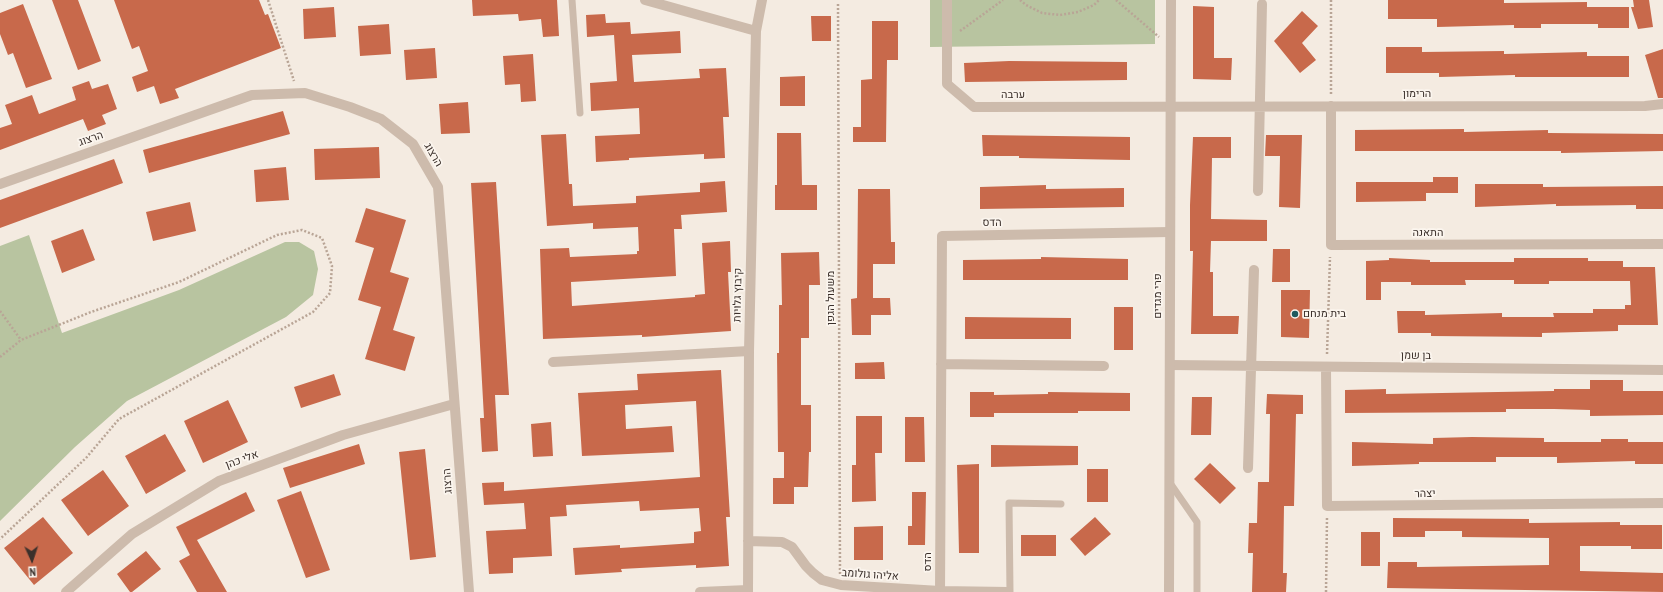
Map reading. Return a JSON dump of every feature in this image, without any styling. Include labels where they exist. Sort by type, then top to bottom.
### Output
[{"type":"street","points":[[645,0],[756,30]]},
{"type":"street","name":"קיבוץ גלויות","points":[[748,591],[749,351],[756,30],[762,0]]},
{"type":"street","name":"ערבה","points":[[947,0],[947,84],[974,107],[1171,106]]},
{"type":"street","name":"פרי מגדים","points":[[1169,592],[1171,0]]},
{"type":"street","points":[[1258,191],[1262,4]]},
{"type":"street","name":"הרצוג","points":[[0,184],[252,95],[305,93],[350,107],[381,119],[413,144],[438,187],[468,592]]},
{"type":"street","name":"הרימון","points":[[1171,106],[1637,106],[1663,104]]},
{"type":"street","points":[[1331,106],[1331,245]]},
{"type":"street","name":"הדס","points":[[940,592],[942,236],[1170,232]]},
{"type":"street","name":"התאנה","points":[[1331,245],[1663,244]]},
{"type":"street","points":[[1248,468],[1254,270]]},
{"type":"street","points":[[553,362],[749,351]]},
{"type":"street","points":[[941,364],[1104,366]]},
{"type":"street","name":"בן שמן","points":[[1170,365],[1663,370]]},
{"type":"street","points":[[1326,367],[1327,506]]},
{"type":"street","name":"אלי כהן","points":[[66,592],[132,534],[219,481],[343,435],[454,404]]},
{"type":"street","name":"יצהר","points":[[1327,506],[1663,503]]},
{"type":"street","name":"אליהו גולומב","points":[[748,541],[782,542],[792,547],[813,573],[822,580],[840,586],[940,592],[1009,592]]},
{"type":"street","points":[[700,592],[748,591]]},
{"type":"lane","points":[[572,0],[580,113]]},
{"type":"lane","points":[[1170,483],[1197,522],[1198,592]]},
{"type":"lane","points":[[1009,592],[1009,503],[1061,504]]},
{"type":"path","points":[[268,0],[298,93]]},
{"type":"path","points":[[947,39],[1003,0]]},
{"type":"path","points":[[1020,0],[1026,5],[1042,12],[1060,15],[1078,12],[1094,5],[1099,0]]},
{"type":"path","points":[[1116,0],[1171,47]]},
{"type":"path","points":[[1331,0],[1331,106]]},
{"type":"path","name":"משעול הגפן","points":[[838,4],[840,586]]},
{"type":"path","points":[[0,357],[21,340],[91,312],[179,282],[277,235],[302,230],[322,238],[332,266],[330,293],[314,312],[119,419],[86,458],[0,539]]},
{"type":"path","points":[[1326,367],[1331,245]]},
{"type":"path","points":[[0,311],[21,340]]},
{"type":"path","points":[[1326,592],[1327,506]]},
{"type":"green space","points":[[930,0],[1155,0],[1155,44],[930,47]]},
{"type":"green space","points":[[29,235],[62,333],[179,290],[285,242],[299,242],[314,251],[318,269],[313,295],[286,317],[127,401],[75,447],[0,521],[0,246]]},
{"type":"building","points":[[52,0],[78,0],[101,61],[78,70]]},
{"type":"building","points":[[114,0],[259,0],[265,15],[268,14],[281,48],[175,89],[179,98],[160,104],[154,86],[137,92],[132,77],[148,71],[139,46],[132,49]]},
{"type":"building","points":[[472,0],[557,0],[559,36],[543,37],[541,19],[519,21],[518,14],[473,16]]},
{"type":"building","points":[[1388,0],[1504,0],[1504,3],[1587,2],[1587,7],[1629,7],[1629,28],[1598,28],[1598,24],[1541,24],[1541,28],[1514,28],[1514,25],[1437,27],[1437,19],[1388,19]]},
{"type":"building","points":[[1633,0],[1649,0],[1653,27],[1638,29],[1631,7],[1634,7]]},
{"type":"building","points":[[23,4],[52,79],[26,88],[13,53],[8,55],[0,34],[0,13]]},
{"type":"building","points":[[1193,6],[1214,7],[1214,58],[1232,58],[1231,80],[1193,79]]},
{"type":"building","points":[[334,7],[336,37],[304,39],[303,9]]},
{"type":"building","points":[[1302,11],[1318,26],[1302,43],[1316,60],[1300,73],[1274,41]]},
{"type":"building","points":[[605,14],[606,23],[630,22],[631,34],[680,31],[681,53],[632,55],[634,82],[700,78],[699,69],[726,68],[729,117],[723,117],[725,158],[704,159],[704,154],[629,158],[629,160],[596,162],[595,136],[640,134],[639,108],[591,111],[590,83],[617,81],[614,35],[587,37],[586,15]]},
{"type":"building","points":[[811,16],[831,16],[831,41],[812,41]]},
{"type":"building","points":[[872,21],[898,21],[898,60],[887,60],[886,142],[853,142],[853,127],[861,127],[861,80],[872,79]]},
{"type":"building","points":[[389,24],[391,54],[360,56],[358,26]]},
{"type":"building","points":[[1386,47],[1422,47],[1422,52],[1504,51],[1504,54],[1587,52],[1587,56],[1629,56],[1629,77],[1515,77],[1515,75],[1439,77],[1439,73],[1386,73]]},
{"type":"building","points":[[435,48],[437,78],[406,80],[404,50]]},
{"type":"building","points":[[1663,49],[1663,98],[1658,98],[1645,55]]},
{"type":"building","points":[[533,54],[536,101],[521,102],[520,84],[505,85],[503,56]]},
{"type":"building","points":[[1009,61],[1127,62],[1127,80],[965,82],[964,63]]},
{"type":"building","points":[[805,76],[805,106],[780,106],[780,77]]},
{"type":"building","points":[[89,81],[92,89],[108,84],[117,109],[102,115],[106,124],[88,131],[83,119],[0,150],[0,128],[12,124],[5,105],[32,95],[39,114],[76,100],[72,87]]},
{"type":"building","points":[[468,102],[470,133],[441,134],[439,104]]},
{"type":"building","points":[[283,111],[290,134],[149,173],[143,150]]},
{"type":"building","points":[[1464,129],[1464,132],[1548,130],[1548,133],[1663,134],[1663,151],[1561,153],[1561,151],[1355,151],[1355,130]]},
{"type":"building","points":[[777,133],[801,133],[802,185],[817,185],[817,210],[775,210],[775,185],[777,185]]},
{"type":"building","points":[[566,134],[569,184],[572,184],[573,206],[636,203],[636,196],[700,192],[700,183],[725,181],[727,212],[681,215],[682,229],[674,229],[676,276],[571,282],[572,306],[695,297],[695,295],[705,294],[702,243],[730,241],[731,272],[728,272],[731,331],[642,337],[642,335],[543,339],[540,249],[569,248],[570,257],[637,254],[637,251],[639,251],[638,227],[593,229],[593,223],[547,226],[541,135]]},
{"type":"building","points":[[982,135],[1130,137],[1130,160],[983,156]]},
{"type":"building","points":[[1266,135],[1302,135],[1300,208],[1279,207],[1280,156],[1265,156]]},
{"type":"building","points":[[1193,137],[1231,137],[1231,158],[1212,158],[1211,219],[1267,220],[1267,241],[1211,241],[1210,272],[1213,272],[1213,316],[1239,316],[1238,334],[1191,334],[1193,251],[1190,251],[1190,205]]},
{"type":"building","points":[[379,147],[380,178],[315,180],[314,149]]},
{"type":"building","points":[[114,159],[123,183],[0,228],[0,200]]},
{"type":"building","points":[[286,167],[289,200],[256,202],[254,170]]},
{"type":"building","points":[[1433,177],[1458,177],[1458,193],[1426,193],[1426,201],[1356,202],[1356,182],[1433,182]]},
{"type":"building","points":[[496,182],[509,395],[495,395],[498,451],[482,452],[480,418],[484,418],[471,183]]},
{"type":"building","points":[[1475,184],[1543,184],[1543,187],[1663,186],[1663,209],[1636,209],[1636,205],[1556,206],[1556,204],[1475,207]]},
{"type":"building","points":[[1046,185],[1046,189],[1124,188],[1124,207],[980,209],[980,187]]},
{"type":"building","points":[[858,189],[890,189],[891,242],[895,242],[895,264],[873,264],[873,298],[890,298],[891,315],[871,315],[871,335],[852,335],[851,299],[857,298]]},
{"type":"building","points":[[190,202],[196,231],[153,241],[146,212]]},
{"type":"building","points":[[366,208],[406,220],[390,272],[409,278],[393,330],[415,337],[405,371],[365,359],[381,307],[358,300],[374,248],[355,242]]},
{"type":"building","points":[[83,229],[95,260],[62,273],[51,241]]},
{"type":"building","points":[[1273,249],[1290,249],[1290,282],[1272,282]]},
{"type":"building","points":[[819,252],[820,285],[809,285],[809,338],[801,338],[801,405],[811,405],[811,452],[809,452],[808,487],[794,487],[794,504],[773,504],[773,478],[784,478],[784,452],[778,452],[777,353],[779,353],[779,305],[782,305],[781,253]]},
{"type":"building","points":[[1041,257],[1128,259],[1128,280],[963,280],[963,260],[1041,259]]},
{"type":"building","points":[[1389,258],[1430,260],[1430,262],[1514,262],[1514,258],[1588,258],[1588,261],[1623,261],[1623,267],[1655,267],[1658,325],[1618,325],[1618,331],[1542,333],[1542,337],[1431,336],[1431,333],[1398,333],[1397,311],[1425,311],[1425,315],[1502,313],[1502,317],[1554,317],[1553,313],[1593,313],[1593,309],[1625,309],[1625,305],[1631,305],[1630,281],[1549,281],[1549,284],[1514,284],[1514,280],[1465,280],[1466,285],[1411,285],[1411,282],[1381,282],[1381,300],[1366,300],[1366,261],[1389,260]]},
{"type":"building","name":"בית מנחם","points":[[1281,290],[1310,290],[1309,338],[1281,337]]},
{"type":"building","points":[[1114,307],[1133,307],[1133,350],[1114,350]]},
{"type":"building","points":[[965,317],[1071,318],[1071,339],[965,339]]},
{"type":"building","points":[[884,362],[885,379],[855,379],[855,363]]},
{"type":"building","points":[[721,370],[730,517],[726,517],[729,566],[696,568],[696,565],[621,569],[622,572],[575,575],[573,548],[620,545],[620,548],[694,543],[694,532],[701,531],[699,508],[640,511],[639,501],[566,505],[567,516],[550,517],[552,556],[513,558],[513,573],[489,574],[486,531],[526,529],[524,503],[484,505],[482,483],[504,482],[504,491],[700,477],[696,401],[625,405],[626,429],[672,426],[674,452],[582,456],[578,393],[638,390],[637,374]]},
{"type":"building","points":[[334,374],[341,395],[301,408],[294,387]]},
{"type":"building","points":[[1590,380],[1623,380],[1623,391],[1663,391],[1663,415],[1590,416],[1590,410],[1554,409],[1506,409],[1506,412],[1345,413],[1345,390],[1386,389],[1386,394],[1554,391],[1554,389],[1590,389]]},
{"type":"building","points":[[970,392],[994,392],[994,395],[1048,394],[1048,392],[1130,393],[1130,411],[1078,411],[1078,413],[994,413],[994,417],[970,417]]},
{"type":"building","points":[[1267,394],[1303,395],[1303,414],[1296,414],[1294,506],[1284,506],[1283,573],[1287,573],[1286,592],[1252,592],[1253,553],[1248,553],[1249,523],[1257,523],[1258,482],[1269,482],[1270,414],[1266,414]]},
{"type":"building","points":[[1192,397],[1212,397],[1211,435],[1191,435]]},
{"type":"building","points":[[228,400],[248,442],[203,463],[184,421]]},
{"type":"building","points":[[856,416],[882,416],[882,453],[875,453],[876,501],[852,502],[852,465],[856,465]]},
{"type":"building","points":[[905,417],[924,417],[925,462],[905,462]]},
{"type":"building","points":[[551,422],[553,456],[533,457],[531,424]]},
{"type":"building","points":[[165,434],[186,471],[146,494],[125,456]]},
{"type":"building","points":[[1433,438],[1544,438],[1544,442],[1601,442],[1601,439],[1628,439],[1628,442],[1663,442],[1663,464],[1635,464],[1635,461],[1557,463],[1557,457],[1496,457],[1496,462],[1419,462],[1419,464],[1352,466],[1352,442],[1433,444]]},
{"type":"building","points":[[359,444],[365,464],[290,488],[283,468]]},
{"type":"building","points":[[991,445],[1078,446],[1078,465],[991,467]]},
{"type":"building","points":[[425,449],[436,557],[410,560],[399,452]]},
{"type":"building","points":[[1210,463],[1236,488],[1220,504],[1194,479]]},
{"type":"building","points":[[979,464],[979,553],[959,553],[957,465]]},
{"type":"building","points":[[1087,469],[1108,469],[1108,502],[1087,502]]},
{"type":"building","points":[[103,470],[129,506],[88,536],[61,500]]},
{"type":"building","points":[[301,491],[330,570],[306,578],[277,500]]},
{"type":"building","points":[[246,492],[255,511],[197,540],[227,592],[197,592],[179,561],[190,555],[176,527]]},
{"type":"building","points":[[912,492],[926,492],[925,545],[908,545],[908,526],[912,526]]},
{"type":"building","points":[[43,517],[73,553],[34,585],[4,548]]},
{"type":"building","points":[[1095,517],[1111,534],[1085,556],[1070,539]]},
{"type":"building","points":[[1393,518],[1529,519],[1529,523],[1620,522],[1620,525],[1662,525],[1662,549],[1631,549],[1631,546],[1580,546],[1580,571],[1663,573],[1663,592],[1387,588],[1388,562],[1417,562],[1417,567],[1549,565],[1549,538],[1462,537],[1462,531],[1425,531],[1425,537],[1393,537]]},
{"type":"building","points":[[883,526],[883,560],[854,560],[854,527]]},
{"type":"building","points":[[1361,532],[1380,532],[1380,566],[1361,566]]},
{"type":"building","points":[[1021,535],[1056,535],[1056,556],[1021,556]]},
{"type":"building","points":[[146,551],[161,569],[130,592],[117,574]]},
{"type":"place","name":"בית מנחם","points":[[1295,314]]}]
